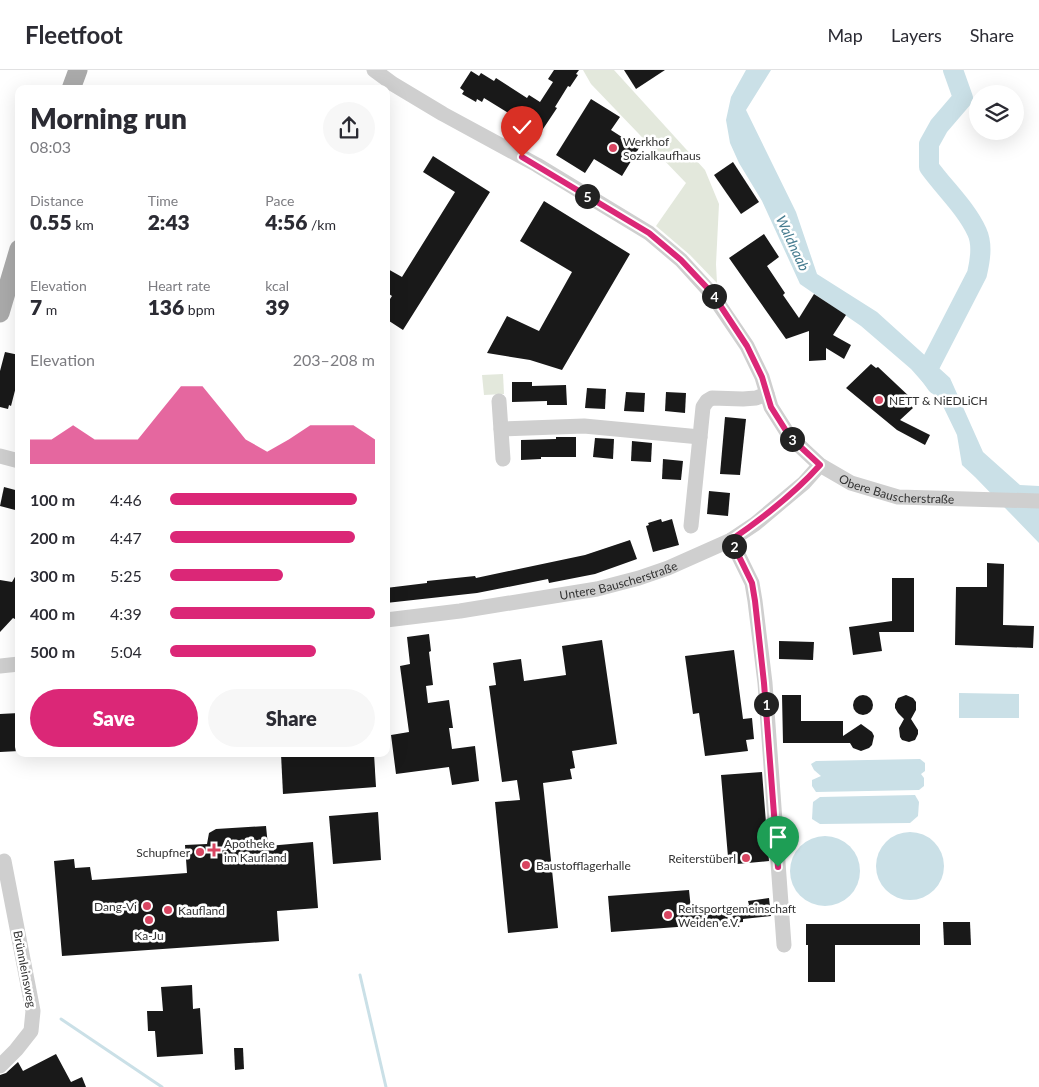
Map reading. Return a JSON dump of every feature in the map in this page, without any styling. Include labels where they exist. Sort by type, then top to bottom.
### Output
[{"type":"main road","points":[[72,85],[78,70]]},
{"type":"main road","points":[[0,313],[15,262]]},
{"type":"street","name":"Obere Bauscherstraße","points":[[374,70],[393,84],[443,114],[536,165],[649,233],[681,260],[712,293],[747,346],[762,377],[771,407],[790,437],[820,465],[851,483],[898,497],[1039,501]]},
{"type":"street","points":[[691,526],[702,407],[706,401],[712,398],[756,398],[767,394]]},
{"type":"street","points":[[499,401],[503,459]]},
{"type":"street","points":[[501,430],[584,426],[700,437]]},
{"type":"street","points":[[0,456],[15,460]]},
{"type":"street","name":"Untere Bauscherstraße","points":[[390,620],[460,611],[597,589],[668,568],[731,540],[755,524],[804,483],[820,465]]},
{"type":"street","points":[[731,540],[752,583],[755,601],[764,683],[784,945]]},
{"type":"street","points":[[0,666],[15,664]]},
{"type":"street","name":"Brünnleinsweg","points":[[0,1066],[31,1031],[33,1011],[4,861]]},
{"type":"shaded area","points":[[583,70],[614,70],[705,170],[719,204],[717,283],[690,255],[656,226],[686,183],[591,84]]},
{"type":"shaded area","points":[[503,374],[504,394],[484,395],[482,375]]},
{"type":"water","points":[[746,70],[771,70],[746,110],[796,212],[817,274],[877,312],[950,378],[983,452],[1020,485],[1039,486],[1039,543],[962,465],[957,435],[942,404],[911,369],[861,326],[800,284],[762,201],[739,163],[730,143],[726,120],[731,97]]},
{"type":"water","points":[[959,693],[1019,694],[1019,718],[959,718]]},
{"type":"water","points":[[920,759],[925,763],[925,771],[921,774],[924,778],[924,786],[919,790],[816,792],[812,786],[812,780],[821,776],[814,770],[811,764],[816,761]]},
{"type":"water","points":[[915,795],[919,802],[918,816],[910,823],[820,824],[812,819],[813,802],[820,797]]},
{"type":"water","points":[[910,832],[923,835],[934,842],[941,853],[944,866],[941,879],[934,890],[923,897],[910,900],[897,897],[886,890],[879,879],[876,866],[879,853],[886,842],[897,835]]},
{"type":"water","points":[[825,836],[838,839],[850,846],[857,858],[860,871],[857,884],[850,896],[838,903],[825,906],[812,903],[800,896],[793,884],[790,871],[793,858],[800,846],[812,839]]},
{"type":"building","points":[[554,70],[579,70],[576,74],[578,75],[570,87],[568,86],[555,107],[557,108],[539,135],[525,126],[526,124],[484,98],[482,102],[477,99],[476,102],[462,94],[464,91],[460,88],[471,71],[479,76],[481,73],[494,81],[496,78],[527,98],[529,95],[540,102],[553,82],[548,79]]},
{"type":"building","points":[[624,70],[665,70],[636,89]]},
{"type":"building","points":[[591,99],[620,117],[611,130],[639,148],[622,176],[594,159],[585,173],[556,155]]},
{"type":"building","points":[[433,156],[490,192],[403,330],[390,322],[390,299],[392,296],[390,295],[390,270],[402,277],[455,192],[423,172]]},
{"type":"building","points":[[733,162],[759,202],[741,214],[714,175]]},
{"type":"building","points":[[544,201],[630,254],[562,370],[530,360],[487,353],[507,316],[539,331],[572,272],[520,241]]},
{"type":"building","points":[[764,234],[779,257],[767,266],[785,293],[783,295],[799,318],[814,294],[846,315],[833,335],[851,345],[844,359],[826,348],[826,360],[809,361],[809,331],[786,339],[729,258]]},
{"type":"building","points":[[5,352],[15,354],[15,390],[11,406],[9,405],[8,409],[0,407],[0,371]]},
{"type":"building","points":[[871,364],[876,368],[878,367],[912,399],[908,403],[913,408],[900,420],[930,435],[925,445],[897,430],[846,388]]},
{"type":"building","points":[[512,382],[532,382],[532,386],[566,385],[567,405],[547,405],[547,401],[512,402]]},
{"type":"building","points":[[587,388],[606,389],[605,409],[585,408]]},
{"type":"building","points":[[626,392],[645,393],[644,412],[624,411]]},
{"type":"building","points":[[666,392],[686,393],[685,413],[665,411]]},
{"type":"building","points":[[725,417],[746,419],[740,475],[720,474]]},
{"type":"building","points":[[556,437],[576,437],[576,457],[541,457],[541,459],[521,460],[521,440],[556,439]]},
{"type":"building","points":[[595,438],[614,439],[613,459],[593,457]]},
{"type":"building","points":[[632,441],[652,443],[651,462],[631,461]]},
{"type":"building","points":[[663,459],[683,461],[681,480],[662,479]]},
{"type":"building","points":[[4,487],[15,490],[15,510],[0,506]]},
{"type":"building","points":[[709,491],[730,493],[728,516],[707,514]]},
{"type":"building","points":[[661,519],[662,522],[672,519],[679,545],[653,552],[646,526],[649,525],[648,523]]},
{"type":"building","points":[[630,540],[637,559],[595,574],[549,583],[548,579],[477,593],[390,603],[390,588],[427,583],[427,581],[475,576],[476,578],[585,555]]},
{"type":"building","points":[[987,563],[1004,564],[1003,625],[1034,626],[1033,648],[955,645],[956,587],[987,587]]},
{"type":"building","points":[[15,577],[15,619],[13,618],[0,632],[0,580],[12,582]]},
{"type":"building","points":[[892,578],[914,578],[914,632],[879,632],[882,651],[853,655],[849,627],[892,621]]},
{"type":"building","points":[[429,634],[433,685],[426,686],[428,703],[449,700],[453,728],[449,728],[452,749],[475,746],[479,781],[452,785],[449,767],[396,774],[391,735],[409,732],[400,666],[410,664],[407,637]]},
{"type":"building","points":[[602,640],[617,744],[572,751],[575,768],[570,769],[572,779],[543,783],[558,928],[508,933],[495,802],[520,800],[517,780],[502,782],[489,686],[496,685],[493,663],[521,659],[524,681],[566,675],[562,646]]},
{"type":"building","points":[[779,641],[814,642],[813,660],[779,659]]},
{"type":"building","points":[[734,650],[743,719],[752,718],[754,739],[746,740],[748,751],[705,756],[699,713],[693,714],[685,656]]},
{"type":"building","points":[[782,695],[801,695],[801,721],[843,721],[843,736],[861,724],[872,732],[874,736],[872,745],[861,751],[853,748],[850,743],[783,743]]},
{"type":"building","points":[[863,695],[870,698],[873,705],[870,712],[863,715],[856,712],[853,705],[856,698]]},
{"type":"building","points":[[906,695],[913,698],[916,702],[916,710],[911,719],[918,730],[915,740],[909,742],[902,740],[900,737],[899,728],[904,719],[895,708],[898,698]]},
{"type":"building","points":[[15,713],[15,751],[0,752],[0,714]]},
{"type":"building","points":[[281,757],[374,757],[376,787],[283,794]]},
{"type":"building","points":[[762,772],[769,861],[737,864],[736,857],[728,857],[721,775]]},
{"type":"building","points":[[378,812],[381,860],[333,864],[329,816]]},
{"type":"building","name":"Kaufland","points":[[266,826],[268,846],[313,842],[318,908],[277,911],[279,941],[62,956],[54,861],[74,859],[75,868],[90,867],[92,880],[187,873],[185,845],[207,844],[209,833],[216,829]]},
{"type":"building","points":[[689,890],[691,909],[749,905],[748,901],[769,898],[771,916],[743,919],[743,922],[611,932],[608,896]]},
{"type":"building","points":[[943,922],[970,922],[971,945],[944,945]]},
{"type":"building","points":[[806,924],[920,924],[920,945],[835,945],[835,982],[808,982]]},
{"type":"building","points":[[192,985],[193,1009],[200,1008],[203,1054],[157,1057],[155,1031],[148,1031],[147,1011],[163,1011],[161,987]]},
{"type":"building","points":[[234,1048],[243,1048],[244,1069],[235,1070]]},
{"type":"building","points":[[56,1054],[71,1082],[82,1077],[86,1087],[0,1087],[0,1075],[6,1073],[18,1062],[23,1071]]},
{"type":"waterway","name":"Waldnaab","points":[[937,385],[927,371],[977,274],[980,253],[979,237],[972,223],[961,206],[929,167],[929,144],[939,126],[963,98],[953,70]]},
{"type":"waterway","points":[[360,975],[386,1087]]},
{"type":"waterway","points":[[61,1019],[162,1087]]},
{"type":"place","name":"Werkhof Sozialkaufhaus","points":[[613,148]]},
{"type":"place","name":"NETT & NiEDLiCH","points":[[879,400]]},
{"type":"place","name":"Apotheke im Kaufland","points":[[214,850]]},
{"type":"place","name":"Schupfner","points":[[200,852]]},
{"type":"place","name":"Reiterstüberl","points":[[746,858]]},
{"type":"place","name":"Baustofflagerhalle","points":[[526,865]]},
{"type":"place","name":"Dang-Vi","points":[[147,906]]},
{"type":"place","name":"Kaufland","points":[[168,910]]},
{"type":"place","name":"Reitsportgemeinschaft Weiden e.V.","points":[[668,915]]},
{"type":"place","name":"Ka-Ju","points":[[149,920]]},
{"type":"route","points":[[522,157],[649,233],[681,260],[712,293],[747,346],[762,377],[771,407],[790,437],[820,465],[804,483],[755,524],[731,540],[752,583],[755,601],[764,683],[778,867]]}]
